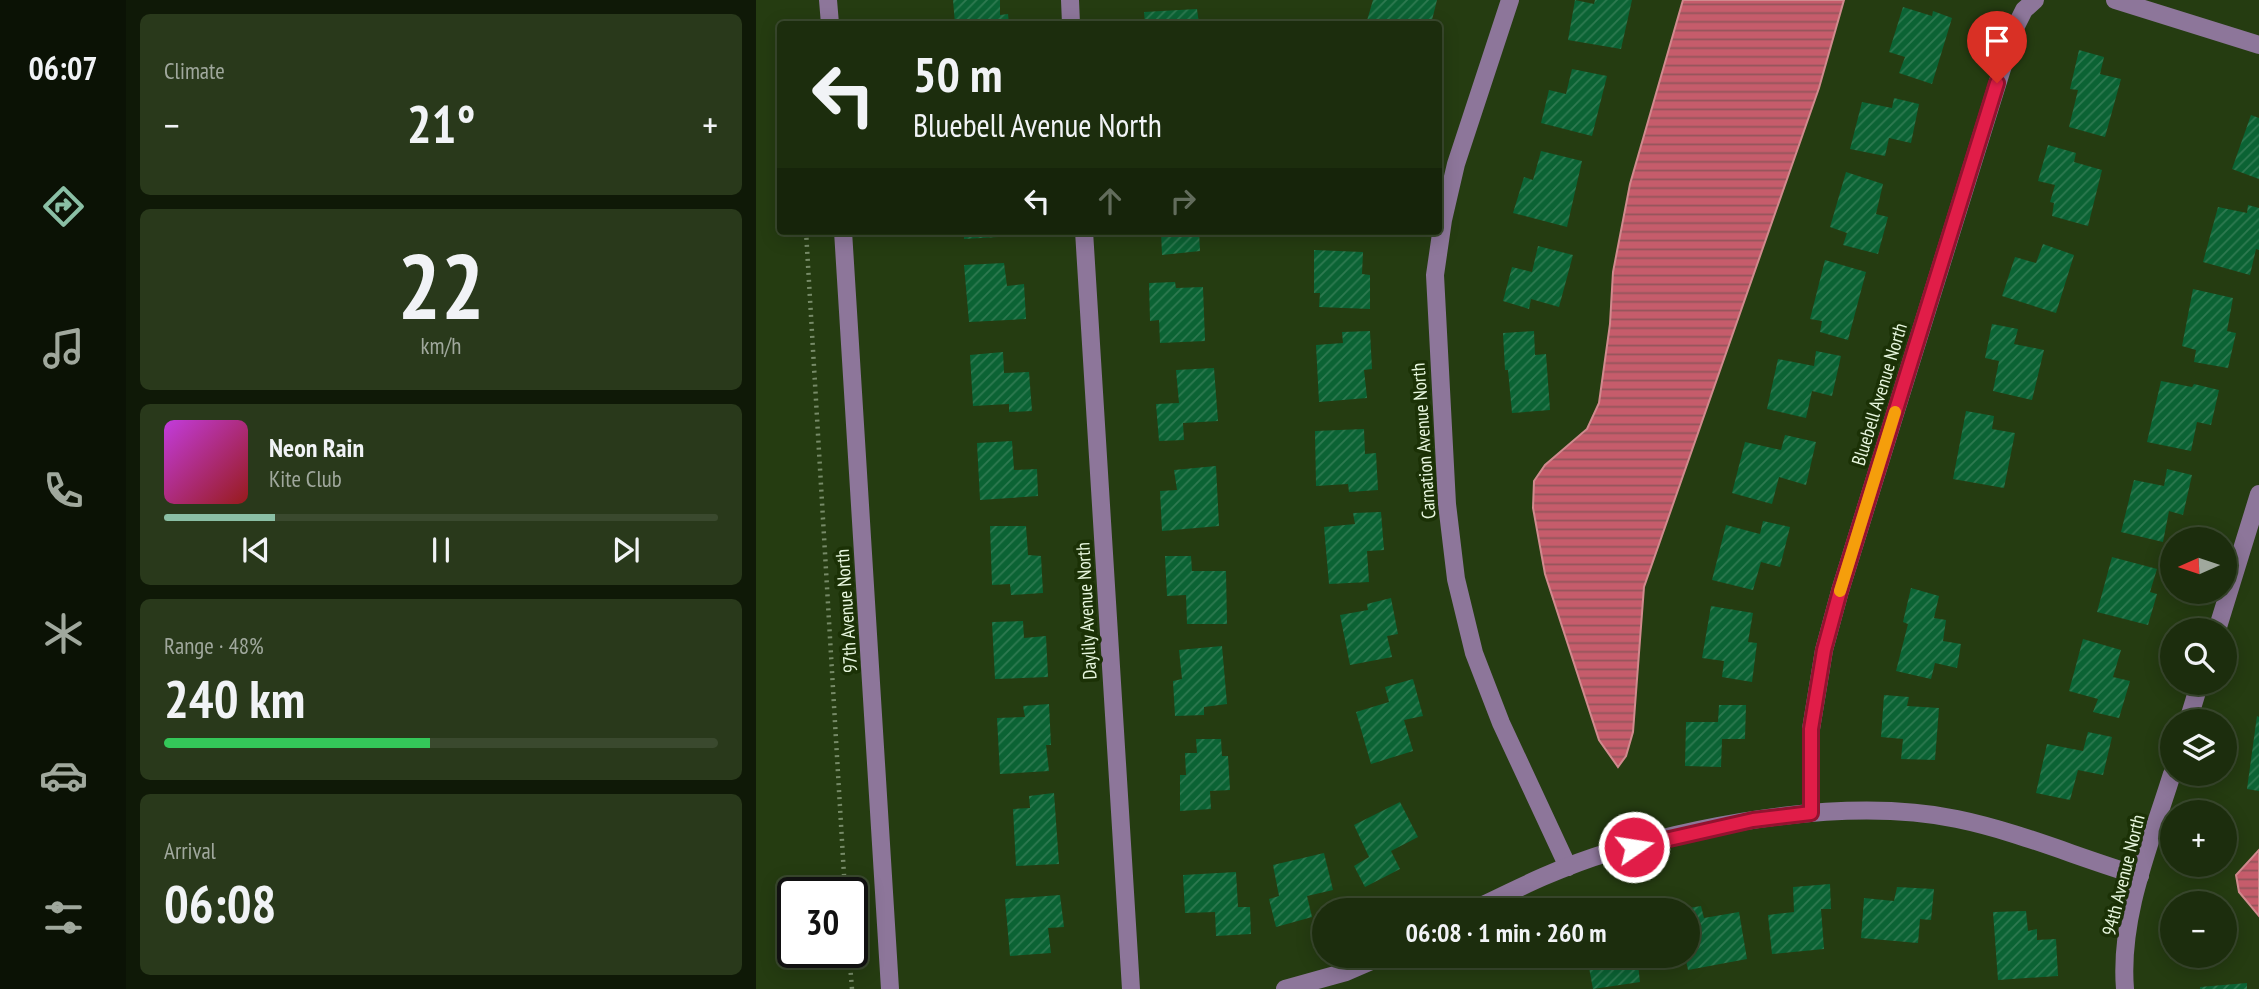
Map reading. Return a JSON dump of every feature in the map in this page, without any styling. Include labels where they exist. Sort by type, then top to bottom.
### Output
[{"type":"street","points":[[828,0],[830,21]]},
{"type":"street","points":[[1070,0],[1072,21]]},
{"type":"street","name":"Carnation Avenue North","points":[[1442,227],[1456,164],[1510,0]]},
{"type":"street","name":"Bluebell Avenue North","points":[[1811,813],[1811,729],[1824,650],[1840,591],[2014,30],[2024,9],[2035,0]]},
{"type":"street","points":[[2115,0],[2259,45]]},
{"type":"street","name":"97th Avenue North","points":[[843,235],[890,989]]},
{"type":"street","name":"Daylily Avenue North","points":[[1084,235],[1130,989]]},
{"type":"street","name":"Carnation Avenue North","points":[[1441,235],[1435,275],[1447,504],[1456,579],[1474,653],[1501,723],[1568,867]]},
{"type":"street","points":[[2221,618],[2259,494]]},
{"type":"street","name":"94th Avenue North","points":[[2125,989],[2126,943],[2140,876],[2168,786]]},
{"type":"street","points":[[1500,898],[1609,852],[1753,820],[1811,813],[1888,811],[1955,819],[2022,835],[2140,876]]},
{"type":"street","points":[[1284,989],[1355,968]]},
{"type":"path","points":[[806,235],[844,877]]},
{"type":"path","points":[[850,968],[852,989]]},
{"type":"shaded area","points":[[1683,0],[1844,0],[1819,88],[1644,587],[1633,732],[1626,756],[1618,767],[1599,740],[1545,574],[1533,508],[1534,481],[1545,465],[1587,429],[1599,403],[1610,324],[1613,272],[1630,184]]},
{"type":"shaded area","points":[[2259,850],[2259,916],[2239,892],[2237,874]]},
{"type":"building","points":[[953,0],[1000,0],[1000,15],[1008,14],[1009,21],[955,21]]},
{"type":"building","points":[[1373,0],[1437,0],[1432,21],[1367,21]]},
{"type":"building","points":[[1575,0],[1594,4],[1595,0],[1632,0],[1621,49],[1568,40]]},
{"type":"building","points":[[1903,7],[1932,16],[1933,11],[1952,18],[1932,84],[1899,73],[1905,57],[1889,52]]},
{"type":"building","points":[[1197,9],[1199,21],[1145,21],[1144,12]]},
{"type":"building","points":[[2079,50],[2104,57],[2100,74],[2121,79],[2105,137],[2069,127],[2078,90],[2070,89]]},
{"type":"building","points":[[1572,69],[1607,76],[1592,136],[1541,123],[1549,90],[1566,94]]},
{"type":"building","points":[[1894,98],[1919,104],[1911,143],[1889,138],[1885,156],[1850,149],[1862,102],[1892,108]]},
{"type":"building","points":[[2251,115],[2259,118],[2259,179],[2232,169]]},
{"type":"building","points":[[2048,145],[2076,153],[2074,162],[2102,170],[2088,226],[2052,216],[2054,203],[2050,202],[2055,185],[2038,181]]},
{"type":"building","points":[[1541,151],[1582,161],[1567,227],[1513,213],[1524,177],[1533,180]]},
{"type":"building","points":[[1846,172],[1883,184],[1876,214],[1888,217],[1878,254],[1843,245],[1847,233],[1830,227]]},
{"type":"building","points":[[2248,205],[2259,208],[2259,250],[2256,249],[2250,275],[2203,262],[2218,207],[2247,213]]},
{"type":"building","points":[[964,235],[998,235],[998,237],[964,239]]},
{"type":"building","points":[[1161,235],[1199,235],[1200,251],[1162,255]]},
{"type":"building","points":[[2043,244],[2074,255],[2056,313],[2002,296],[2015,257],[2036,263]]},
{"type":"building","points":[[1538,246],[1573,255],[1559,307],[1531,299],[1529,309],[1503,301],[1512,267],[1532,272]]},
{"type":"building","points":[[1314,250],[1363,252],[1362,274],[1370,275],[1370,309],[1319,307],[1320,293],[1314,293]]},
{"type":"building","points":[[1825,260],[1866,272],[1848,340],[1820,332],[1822,321],[1810,319]]},
{"type":"building","points":[[1004,263],[1007,286],[1024,284],[1026,319],[969,322],[964,265]]},
{"type":"building","points":[[1175,282],[1176,288],[1203,287],[1205,341],[1160,343],[1159,320],[1150,321],[1149,283]]},
{"type":"building","points":[[2193,289],[2233,298],[2227,331],[2236,333],[2228,368],[2194,362],[2196,350],[2182,346]]},
{"type":"building","points":[[1992,324],[2018,329],[2014,344],[2044,350],[2032,400],[1993,391],[1999,361],[1985,358]]},
{"type":"building","points":[[1370,331],[1372,369],[1364,370],[1367,398],[1319,402],[1316,345],[1343,343],[1342,332]]},
{"type":"building","points":[[1534,331],[1535,355],[1546,354],[1550,410],[1512,413],[1508,370],[1505,370],[1503,333]]},
{"type":"building","points":[[1816,351],[1841,356],[1832,396],[1812,391],[1806,418],[1767,409],[1778,359],[1814,366]]},
{"type":"building","points":[[1003,352],[1004,373],[1029,372],[1032,411],[1009,412],[1009,404],[973,406],[970,355]]},
{"type":"building","points":[[1214,368],[1218,421],[1183,423],[1184,440],[1159,441],[1156,404],[1179,403],[1176,370]]},
{"type":"building","points":[[2161,381],[2219,390],[2211,425],[2197,422],[2191,451],[2147,442]]},
{"type":"building","points":[[1966,411],[1994,416],[1992,429],[2015,433],[2004,488],[1953,479]]},
{"type":"building","points":[[1364,429],[1365,454],[1376,453],[1378,490],[1349,492],[1348,484],[1316,486],[1315,431]]},
{"type":"building","points":[[1785,435],[1816,442],[1806,485],[1779,477],[1772,504],[1732,493],[1745,442],[1781,450]]},
{"type":"building","points":[[1012,441],[1014,470],[1037,469],[1038,496],[980,500],[977,443]]},
{"type":"building","points":[[1216,466],[1219,526],[1162,531],[1160,491],[1177,490],[1174,470]]},
{"type":"building","points":[[2167,469],[2192,475],[2183,515],[2169,511],[2166,527],[2160,527],[2160,541],[2121,532],[2134,480],[2164,486]]},
{"type":"building","points":[[1381,512],[1384,550],[1367,551],[1369,582],[1329,584],[1324,527],[1355,524],[1353,513]]},
{"type":"building","points":[[1763,521],[1790,527],[1780,567],[1761,562],[1753,590],[1712,580],[1726,525],[1760,534]]},
{"type":"building","points":[[990,526],[1026,526],[1028,555],[1041,556],[1043,593],[1011,595],[1010,584],[992,585]]},
{"type":"building","points":[[1165,556],[1191,556],[1192,571],[1226,571],[1227,624],[1187,624],[1186,595],[1167,596]]},
{"type":"building","points":[[2112,557],[2157,569],[2150,592],[2157,594],[2148,625],[2097,612]]},
{"type":"building","points":[[1911,588],[1939,596],[1934,618],[1946,620],[1943,641],[1961,644],[1957,668],[1935,663],[1931,679],[1896,671],[1908,624],[1903,622]]},
{"type":"building","points":[[1391,598],[1398,634],[1387,636],[1392,657],[1350,665],[1340,615],[1368,610],[1367,604]]},
{"type":"building","points":[[1711,606],[1753,613],[1748,642],[1757,643],[1752,682],[1722,677],[1724,661],[1702,658]]},
{"type":"building","points":[[1023,621],[1024,638],[1046,636],[1048,677],[995,679],[992,622]]},
{"type":"building","points":[[2083,639],[2121,650],[2113,677],[2130,681],[2119,718],[2093,712],[2098,699],[2069,691]]},
{"type":"building","points":[[1222,646],[1227,704],[1204,707],[1204,715],[1175,716],[1173,681],[1182,679],[1179,650]]},
{"type":"building","points":[[1413,679],[1423,716],[1404,720],[1413,751],[1371,764],[1356,712],[1389,702],[1385,687]]},
{"type":"building","points":[[1884,695],[1909,697],[1907,706],[1939,708],[1935,760],[1901,759],[1903,739],[1881,737]]},
{"type":"building","points":[[1049,704],[1051,745],[1046,745],[1049,771],[1000,774],[997,718],[1025,717],[1023,706]]},
{"type":"building","points":[[1719,705],[1746,705],[1745,739],[1722,739],[1721,767],[1685,766],[1686,722],[1718,722]]},
{"type":"building","points":[[2257,716],[2259,717],[2259,791],[2247,789]]},
{"type":"building","points":[[2088,732],[2112,737],[2103,775],[2078,770],[2070,800],[2036,793],[2047,744],[2083,751]]},
{"type":"building","points":[[1196,739],[1221,739],[1222,756],[1228,756],[1230,790],[1210,791],[1211,809],[1180,811],[1180,775],[1186,775],[1185,753],[1197,753]]},
{"type":"building","points":[[1054,793],[1059,864],[1016,866],[1013,809],[1030,808],[1029,796]]},
{"type":"building","points":[[1400,802],[1418,837],[1391,851],[1400,869],[1365,887],[1354,866],[1369,857],[1354,825]]},
{"type":"building","points":[[1324,853],[1333,890],[1307,896],[1312,917],[1276,927],[1269,899],[1279,896],[1273,865]]},
{"type":"building","points":[[1236,872],[1238,907],[1250,907],[1251,934],[1216,936],[1215,912],[1185,913],[1183,875]]},
{"type":"building","points":[[1830,884],[1831,909],[1821,909],[1824,949],[1772,954],[1768,915],[1794,912],[1793,887]]},
{"type":"building","points":[[1897,887],[1934,889],[1931,920],[1920,919],[1918,943],[1861,938],[1864,898],[1894,901]]},
{"type":"building","points":[[1060,895],[1064,927],[1048,928],[1051,953],[1010,956],[1005,899]]},
{"type":"building","points":[[1700,906],[1704,918],[1739,912],[1747,959],[1700,968]]},
{"type":"building","points":[[2026,911],[2028,931],[2037,929],[2037,940],[2056,939],[2058,976],[1998,980],[1993,912]]},
{"type":"building","points":[[1589,968],[1638,968],[1640,982],[1593,989]]},
{"type":"building","points":[[2247,983],[2247,989],[2200,989],[2200,987]]},
{"type":"slow traffic","points":[[1840,591],[1895,412]]},
{"type":"route","points":[[1634,847],[1753,820],[1811,813],[1811,729],[1824,650],[1997,83]]}]
